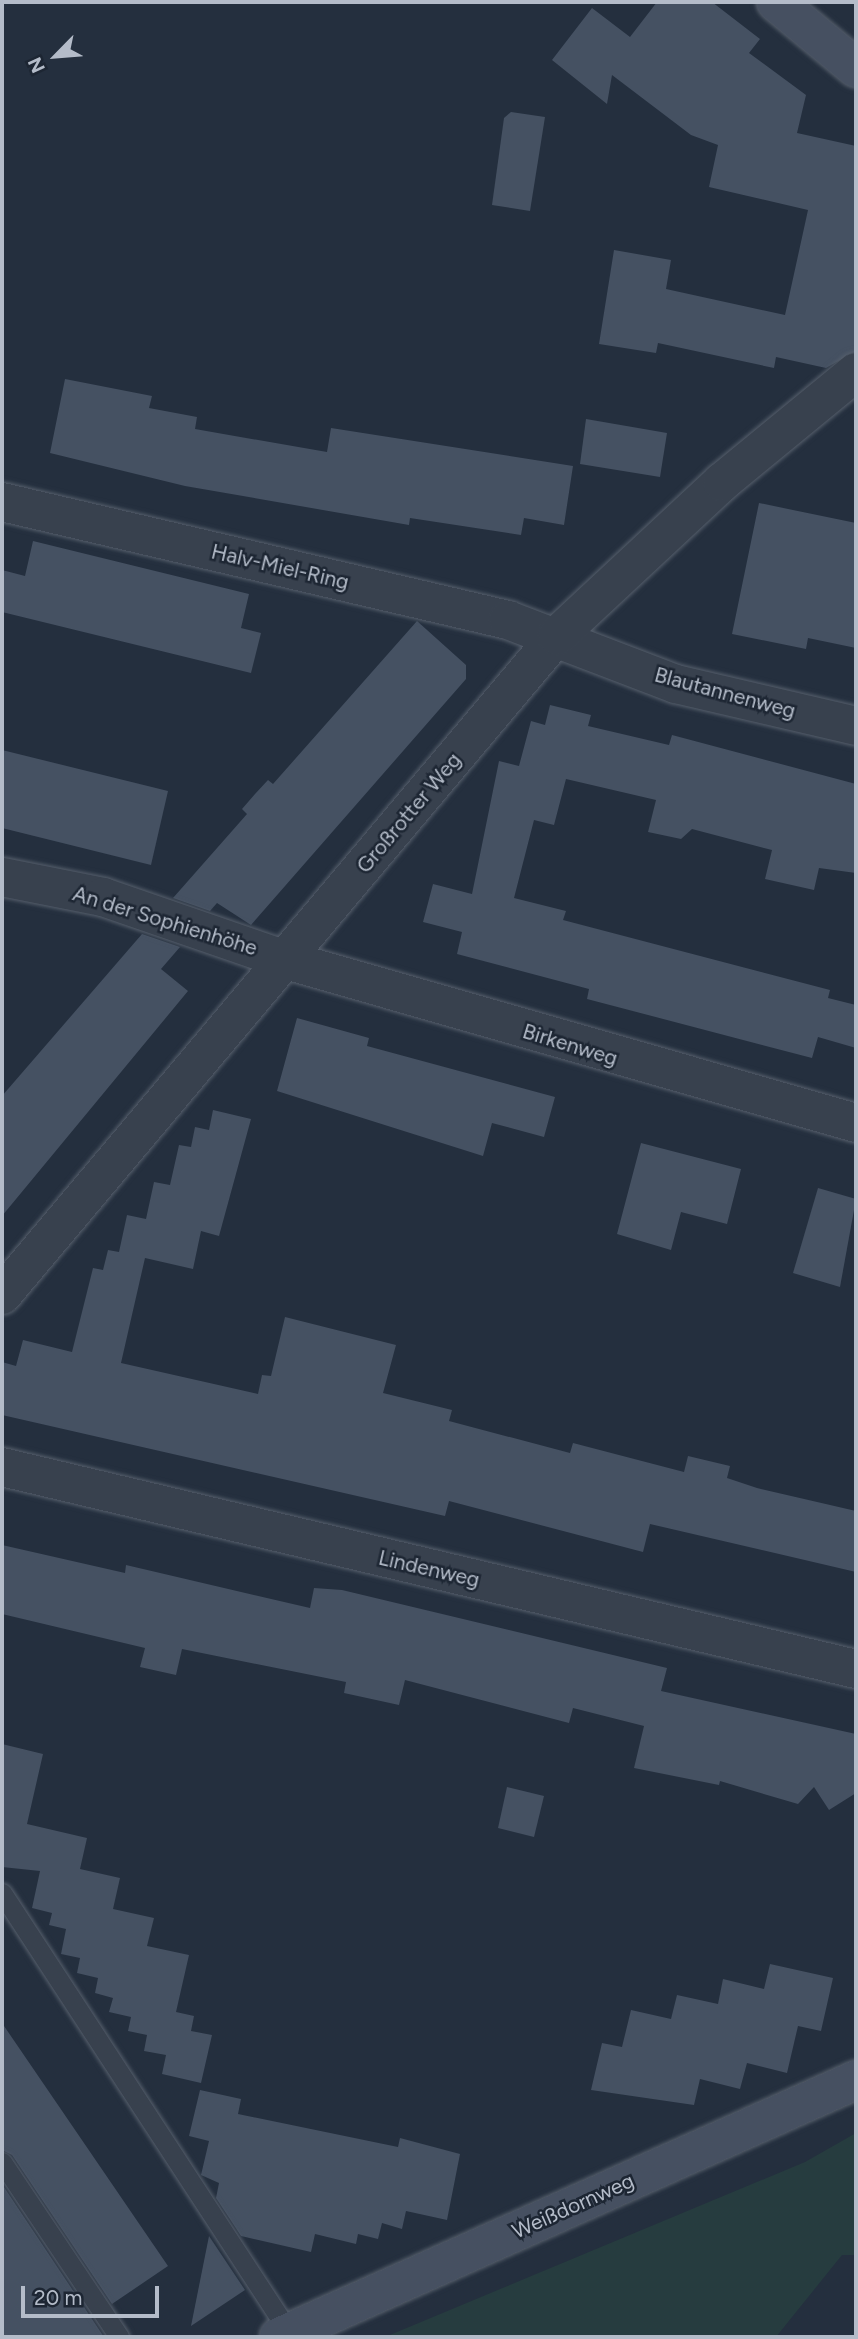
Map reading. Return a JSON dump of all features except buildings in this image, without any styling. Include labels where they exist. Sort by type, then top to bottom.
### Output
[{"type":"street","points":[[776,2],[856,68]]},
{"type":"street","name":"Großrotter Weg","points":[[2,1295],[557,636],[722,482],[856,372]]},
{"type":"street","name":"Halv-Miel-Ring","points":[[2,502],[557,636]]},
{"type":"street","name":"Blautannenweg","points":[[557,636],[676,684],[856,726]]},
{"type":"street","name":"An der Sophienhöhe","points":[[2,877],[103,897],[286,960]]},
{"type":"street","name":"Birkenweg","points":[[286,960],[856,1123]]},
{"type":"street","name":"Lindenweg","points":[[2,1467],[856,1669]]},
{"type":"street","name":"Weißdornweg","points":[[284,2335],[856,2080]]},
{"type":"lane","name":"Weißdornweg","points":[[2,1893],[284,2335]]},
{"type":"lane","points":[[2,2162],[119,2337]]},
{"type":"green space","points":[[856,2133],[856,2255],[842,2255],[776,2337],[385,2337],[805,2162]]}]
